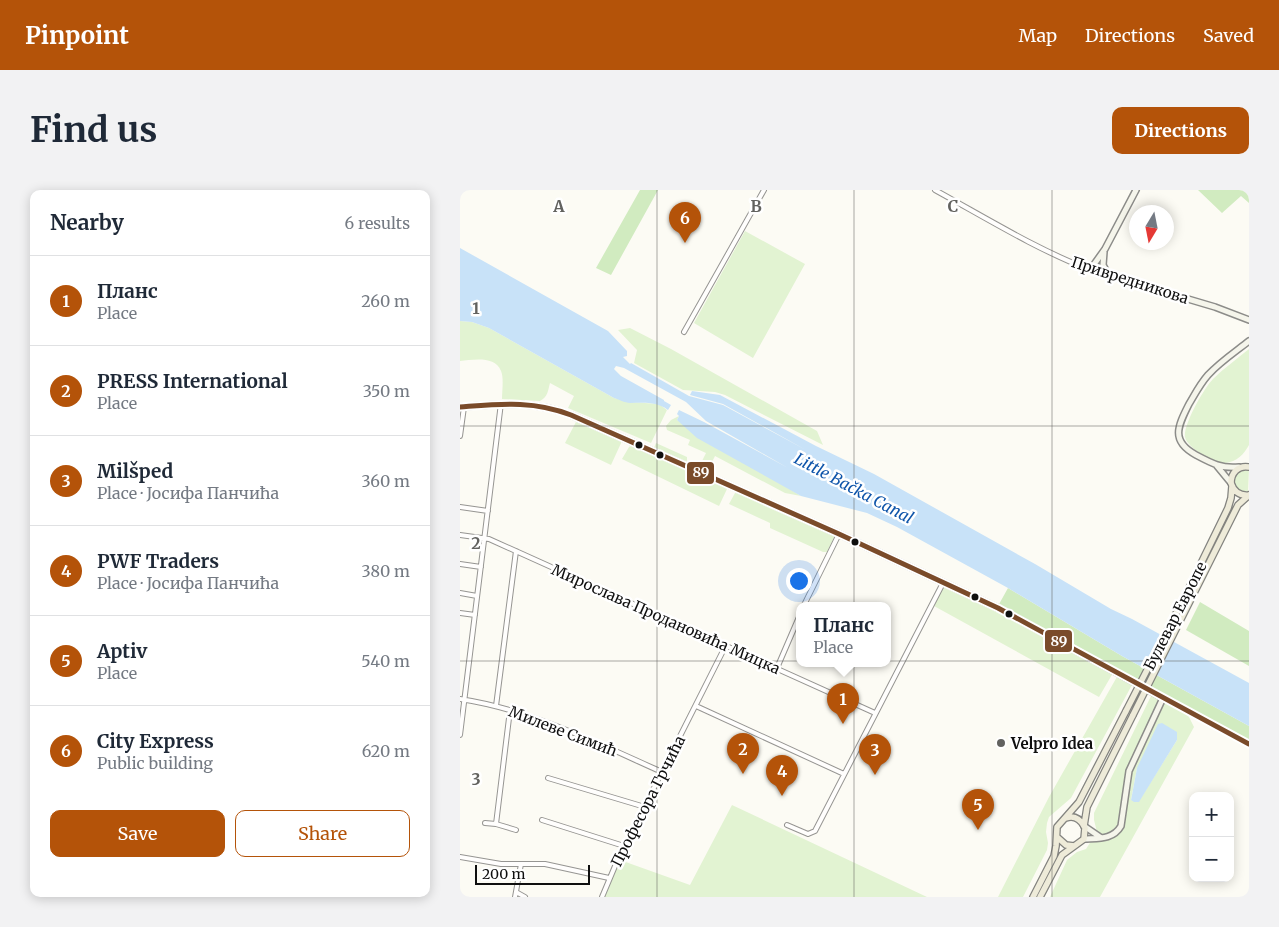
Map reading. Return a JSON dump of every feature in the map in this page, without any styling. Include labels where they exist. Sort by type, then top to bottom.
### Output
[{"type":"main road","name":"Булевар Европе","points":[[1084,838],[1087,807],[1133,715],[1228,508],[1231,498],[1233,474],[1245,465]]},
{"type":"main road","name":"Булевар Европе","points":[[1231,485],[1240,495],[1249,495]]},
{"type":"main road","name":"Булевар Европе","points":[[1033,897],[1054,856],[1057,826],[1079,802],[1126,711],[1238,505],[1249,495]]},
{"type":"main road","points":[[1063,819],[1073,817],[1082,822],[1085,827]]},
{"type":"main road","points":[[1057,836],[1062,843],[1074,846]]},
{"type":"main road","points":[[1040,897],[1062,855],[1084,838]]},
{"type":"street","points":[[684,332],[764,190]]},
{"type":"street","name":"Привредникова","points":[[935,190],[1020,237],[1090,270],[1215,307],[1249,320]]},
{"type":"street","points":[[1090,270],[1105,249],[1136,190]]},
{"type":"street","points":[[1105,249],[1103,265],[1109,276]]},
{"type":"street","points":[[1245,465],[1227,468],[1216,466],[1184,447],[1178,436],[1180,424],[1200,385],[1208,375],[1249,341]]},
{"type":"street","points":[[460,735],[462,700],[475,615],[501,403]]},
{"type":"street","points":[[460,436],[462,407],[501,403],[533,404],[556,409],[839,534],[998,608],[1249,744]]},
{"type":"street","points":[[1216,466],[1231,485]]},
{"type":"street","points":[[460,507],[488,511]]},
{"type":"street","points":[[805,602],[839,534]]},
{"type":"street","name":"Мирослава Продановића Мицка","points":[[460,535],[484,538],[516,551],[875,713]]},
{"type":"street","points":[[496,706],[516,551]]},
{"type":"street","points":[[460,564],[481,567]]},
{"type":"street","points":[[787,824],[808,834],[814,831],[943,583]]},
{"type":"street","points":[[460,594],[477,596]]},
{"type":"street","points":[[460,613],[475,615]]},
{"type":"street","points":[[777,668],[796,624]]},
{"type":"street","name":"Професора Грчића","points":[[602,897],[624,846],[726,646]]},
{"type":"street","points":[[1084,838],[1114,834],[1122,826],[1129,771],[1164,698]]},
{"type":"street","name":"Милеве Симић","points":[[462,700],[496,706],[560,727],[662,772]]},
{"type":"street","points":[[696,706],[844,774]]},
{"type":"street","points":[[496,824],[510,710]]},
{"type":"street","points":[[548,778],[645,807]]},
{"type":"street","points":[[542,820],[624,846]]},
{"type":"street","points":[[485,822],[516,830]]},
{"type":"street","points":[[1085,827],[1100,837]]},
{"type":"street","points":[[460,856],[501,864],[545,864],[609,878]]},
{"type":"street","points":[[521,864],[515,895],[525,897]]},
{"type":"green space","points":[[640,190],[658,190],[611,275],[596,268]]},
{"type":"green space","points":[[1198,190],[1249,190],[1249,203],[1241,196],[1222,213]]},
{"type":"green space","points":[[745,231],[805,264],[753,358],[694,323]]},
{"type":"green space","points":[[460,321],[472,322],[489,328],[614,398],[631,402],[659,404],[667,410],[651,443],[568,408],[574,396],[550,383],[546,395],[540,401],[502,399],[502,377],[498,366],[483,360],[460,361]]},
{"type":"green space","points":[[630,328],[817,431],[823,445],[725,395],[715,392],[683,390],[634,363],[637,350],[618,330]]},
{"type":"green space","points":[[1249,349],[1249,445],[1237,459],[1220,463],[1191,446],[1185,437],[1185,431],[1195,407],[1209,384]]},
{"type":"green space","points":[[679,416],[677,420],[801,496],[785,493],[715,456],[707,472],[693,465],[697,461],[707,466],[708,463],[702,461],[706,453],[688,445],[690,440],[667,430],[666,426],[671,420]]},
{"type":"green space","points":[[577,420],[622,441],[611,465],[565,443]]},
{"type":"green space","points":[[656,443],[687,457],[687,461],[685,462],[654,448]]},
{"type":"green space","points":[[632,445],[726,487],[727,489],[719,506],[622,459]]},
{"type":"green space","points":[[1243,469],[1249,469],[1248,492],[1239,491],[1235,482],[1235,476]]},
{"type":"green space","points":[[738,492],[835,536],[827,552],[823,552],[770,528],[770,523],[729,504],[735,493]]},
{"type":"green space","points":[[944,586],[995,610],[1113,673],[1099,697],[934,606]]},
{"type":"green space","points":[[1008,588],[1122,656],[1249,726],[1249,743],[1052,632],[998,606]]},
{"type":"green space","points":[[1200,602],[1249,631],[1249,666],[1186,630]]},
{"type":"green space","points":[[1118,675],[1133,683],[1071,798],[1049,817],[1046,832],[1047,850],[1023,897],[998,897],[1049,797]]},
{"type":"green space","points":[[1152,694],[1188,715],[1194,727],[1100,897],[1050,897],[1067,860],[1077,852],[1086,849],[1097,832],[1094,813]],"holes":[[[1177,732],[1177,740],[1139,801],[1131,800],[1137,768]]]},
{"type":"green space","points":[[732,805],[927,897],[604,897],[620,860],[690,885]]},
{"type":"water","name":"Little Bačka Canal","points":[[460,248],[608,331],[627,351],[627,356],[623,357],[630,364],[689,396],[723,405],[806,450],[723,404],[690,395],[692,391],[720,395],[816,446],[874,474],[1111,609],[1249,683],[1249,726],[1122,656],[1008,588],[897,527],[867,513],[801,496],[697,438],[677,420],[679,410],[788,468],[706,421],[686,402],[624,368],[616,366],[614,369],[621,376],[671,405],[668,410],[654,404],[628,403],[614,398],[489,328],[472,322],[460,321]]},
{"type":"water","points":[[1162,723],[1177,732],[1177,740],[1139,802],[1134,802],[1131,800],[1137,768],[1158,724]]},
{"type":"transit line","name":"89","points":[[460,407],[503,404],[530,405],[557,410],[571,415],[839,534],[998,608],[1249,744]]},
{"type":"place","name":"City Express","points":[[685,243]]},
{"type":"place","name":"Планс","points":[[843,724]]},
{"type":"place","name":"Velpro Idea","points":[[1001,743]]},
{"type":"place","name":"PRESS International","points":[[743,774]]},
{"type":"place","name":"Milšped","points":[[875,775]]},
{"type":"place","name":"PWF Traders","points":[[782,796]]},
{"type":"place","name":"Aptiv","points":[[978,830]]}]
